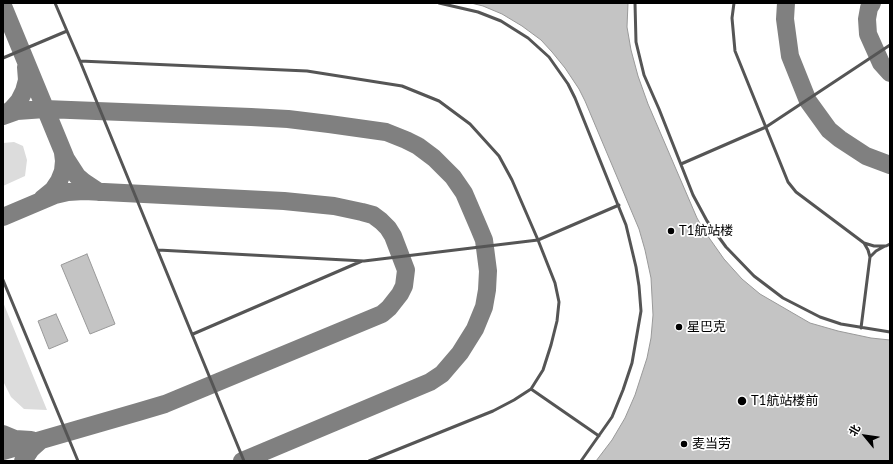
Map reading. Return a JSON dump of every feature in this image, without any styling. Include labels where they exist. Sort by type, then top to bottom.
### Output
[{"type":"lane","points":[[55,3],[193,334],[244,461]]},
{"type":"lane","points":[[439,3],[478,12],[501,21],[528,38],[549,57],[568,84],[575,98],[626,225],[639,286],[640,311],[632,363],[612,417],[581,461]]},
{"type":"lane","points":[[635,3],[636,42],[644,75],[694,195],[707,221],[726,247],[754,276],[783,298],[820,317],[841,324],[890,332]]},
{"type":"lane","points":[[734,3],[732,18],[735,51],[788,182],[796,192],[864,243],[874,246],[886,246]]},
{"type":"lane","points":[[3,58],[67,31]]},
{"type":"lane","points":[[681,164],[766,128],[890,45]]},
{"type":"lane","points":[[80,61],[307,71],[402,86],[438,101],[470,124],[499,156],[512,180],[538,240],[555,283],[559,302],[557,321],[543,370],[531,389],[514,400],[369,461]]},
{"type":"lane","points":[[158,250],[364,261],[538,240],[619,205]]},
{"type":"lane","points":[[861,328],[870,257],[864,243]]},
{"type":"lane","points":[[870,257],[890,244]]},
{"type":"lane","points":[[193,334],[364,261]]},
{"type":"lane","points":[[3,280],[78,461]]},
{"type":"lane","points":[[531,389],[600,436]]},
{"type":"shaded area","points":[[14,142],[23,146],[27,160],[25,176],[3,186],[3,143]]},
{"type":"shaded area","points":[[3,302],[47,410],[24,409],[11,397],[3,381]]},
{"type":"building","name":"T1航站楼","points":[[471,3],[628,3],[627,27],[631,50],[648,104],[697,218],[724,259],[742,279],[760,294],[810,323],[838,331],[871,338],[890,340],[890,461],[596,461],[612,440],[625,418],[635,395],[647,358],[653,315],[651,278],[645,250],[639,229],[585,101],[565,68],[541,40],[522,26],[502,14]]},
{"type":"building","points":[[87,254],[115,324],[90,334],[61,265]]},
{"type":"building","points":[[56,314],[68,341],[49,349],[38,321]]},
{"type":"taxiway","points":[[786,3],[785,19],[790,56],[808,101],[829,130],[840,139],[866,156],[890,165]]},
{"type":"taxiway","points":[[872,3],[869,8],[867,19],[868,34],[881,63],[890,73]]},
{"type":"taxiway","points":[[3,6],[66,159],[77,176],[99,192]]},
{"type":"taxiway","points":[[4,115],[19,101],[24,91],[27,80],[26,67]]},
{"type":"taxiway","points":[[3,116],[17,111],[45,109],[251,117],[288,119],[329,124],[386,132],[406,140],[418,146],[434,158],[453,177],[464,193],[484,240],[488,271],[484,307],[475,329],[460,353],[442,374],[430,382],[242,461]]},
{"type":"taxiway","points":[[42,199],[53,190],[59,181],[63,171],[63,153]]},
{"type":"taxiway","points":[[3,217],[55,195],[84,191],[284,201],[334,206],[373,215],[381,221],[393,236],[406,270],[404,286],[400,294],[382,314],[165,404],[3,451]]},
{"type":"taxiway","points":[[3,434],[15,439],[31,440]]},
{"type":"taxiway","points":[[23,461],[31,449],[41,440]]},
{"type":"place","name":"T1航站楼","points":[[671,231]]},
{"type":"place","name":"星巴克","points":[[679,327]]},
{"type":"place","name":"T1航站楼前","points":[[742,401]]},
{"type":"place","name":"麦当劳","points":[[684,444]]}]
